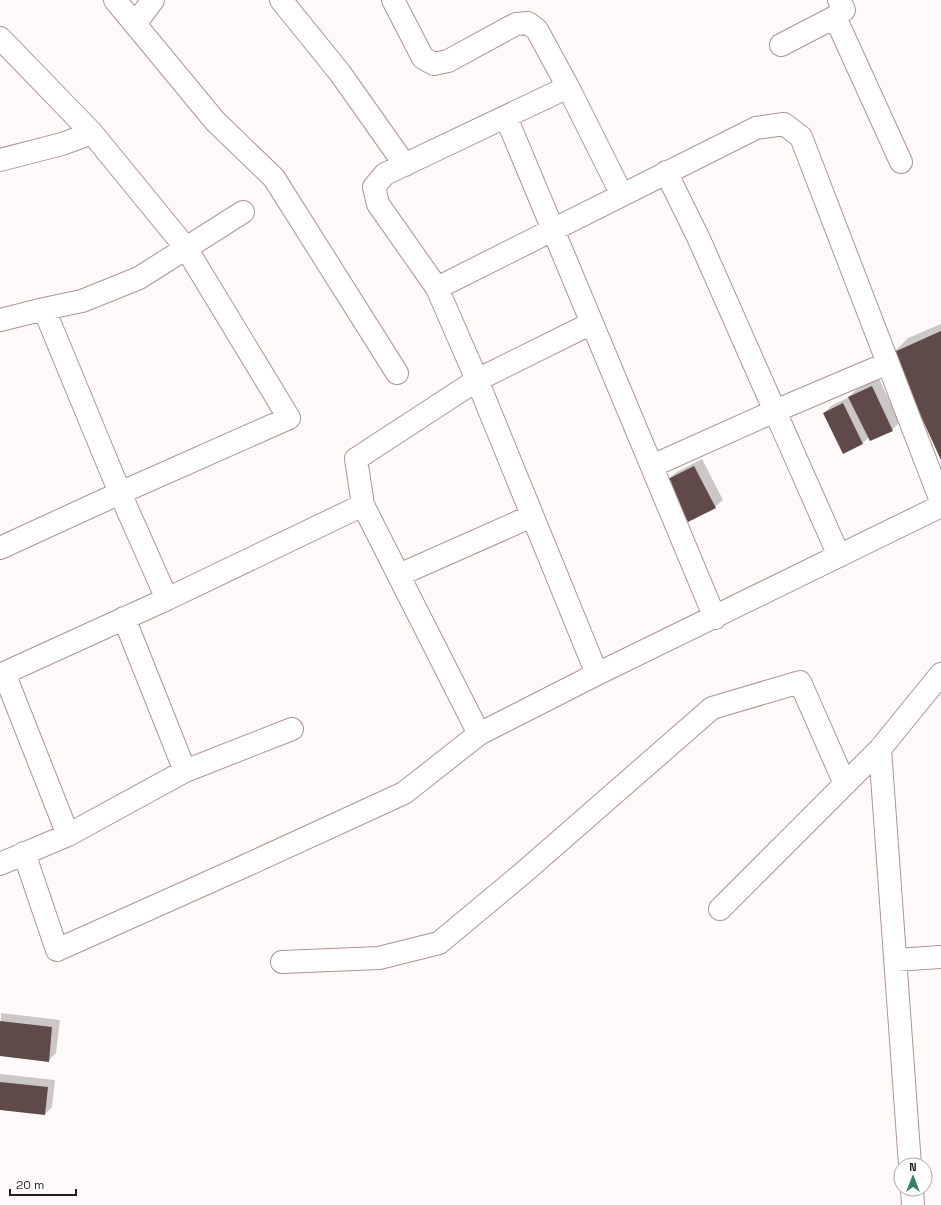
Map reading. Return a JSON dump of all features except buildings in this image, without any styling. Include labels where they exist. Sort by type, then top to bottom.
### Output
[{"type":"street","points":[[115,0],[215,121],[274,178],[396,373]]},
{"type":"street","points":[[135,24],[153,0]]},
{"type":"street","points":[[392,0],[423,58],[434,64],[448,61],[516,24],[528,23],[537,30],[568,87],[622,195]]},
{"type":"street","points":[[287,2],[340,73],[405,165]]},
{"type":"street","points":[[781,45],[837,8],[901,162]]},
{"type":"street","points":[[0,38],[92,133],[186,248],[289,418],[0,548]]},
{"type":"street","points":[[568,87],[386,174],[374,187],[378,204],[437,288],[477,380],[597,674]]},
{"type":"street","points":[[506,117],[715,618]]},
{"type":"street","points":[[437,288],[756,128],[784,124],[801,137],[941,501]]},
{"type":"street","points":[[0,160],[62,144],[92,133]]},
{"type":"street","points":[[666,172],[699,239],[839,556]]},
{"type":"street","points":[[0,320],[82,301],[139,278],[243,212]]},
{"type":"street","points":[[44,309],[120,493],[167,599]]},
{"type":"street","points":[[479,734],[363,505],[356,458],[477,380],[592,323]]},
{"type":"street","points":[[652,466],[775,411],[888,363]]},
{"type":"street","points":[[68,834],[2,674],[167,599],[363,505]]},
{"type":"street","points":[[24,853],[57,950],[404,793],[479,734],[597,674],[715,618],[941,506]]},
{"type":"street","points":[[399,575],[532,516]]},
{"type":"street","points":[[124,618],[185,771]]},
{"type":"street","points":[[720,909],[880,749],[941,674]]},
{"type":"street","points":[[282,962],[380,958],[439,943],[523,873],[712,708],[800,682],[845,784]]},
{"type":"street","points":[[0,864],[68,834],[185,771],[292,729]]},
{"type":"street","points":[[880,749],[909,1157]]},
{"type":"street","points":[[895,960],[941,957]]}]
